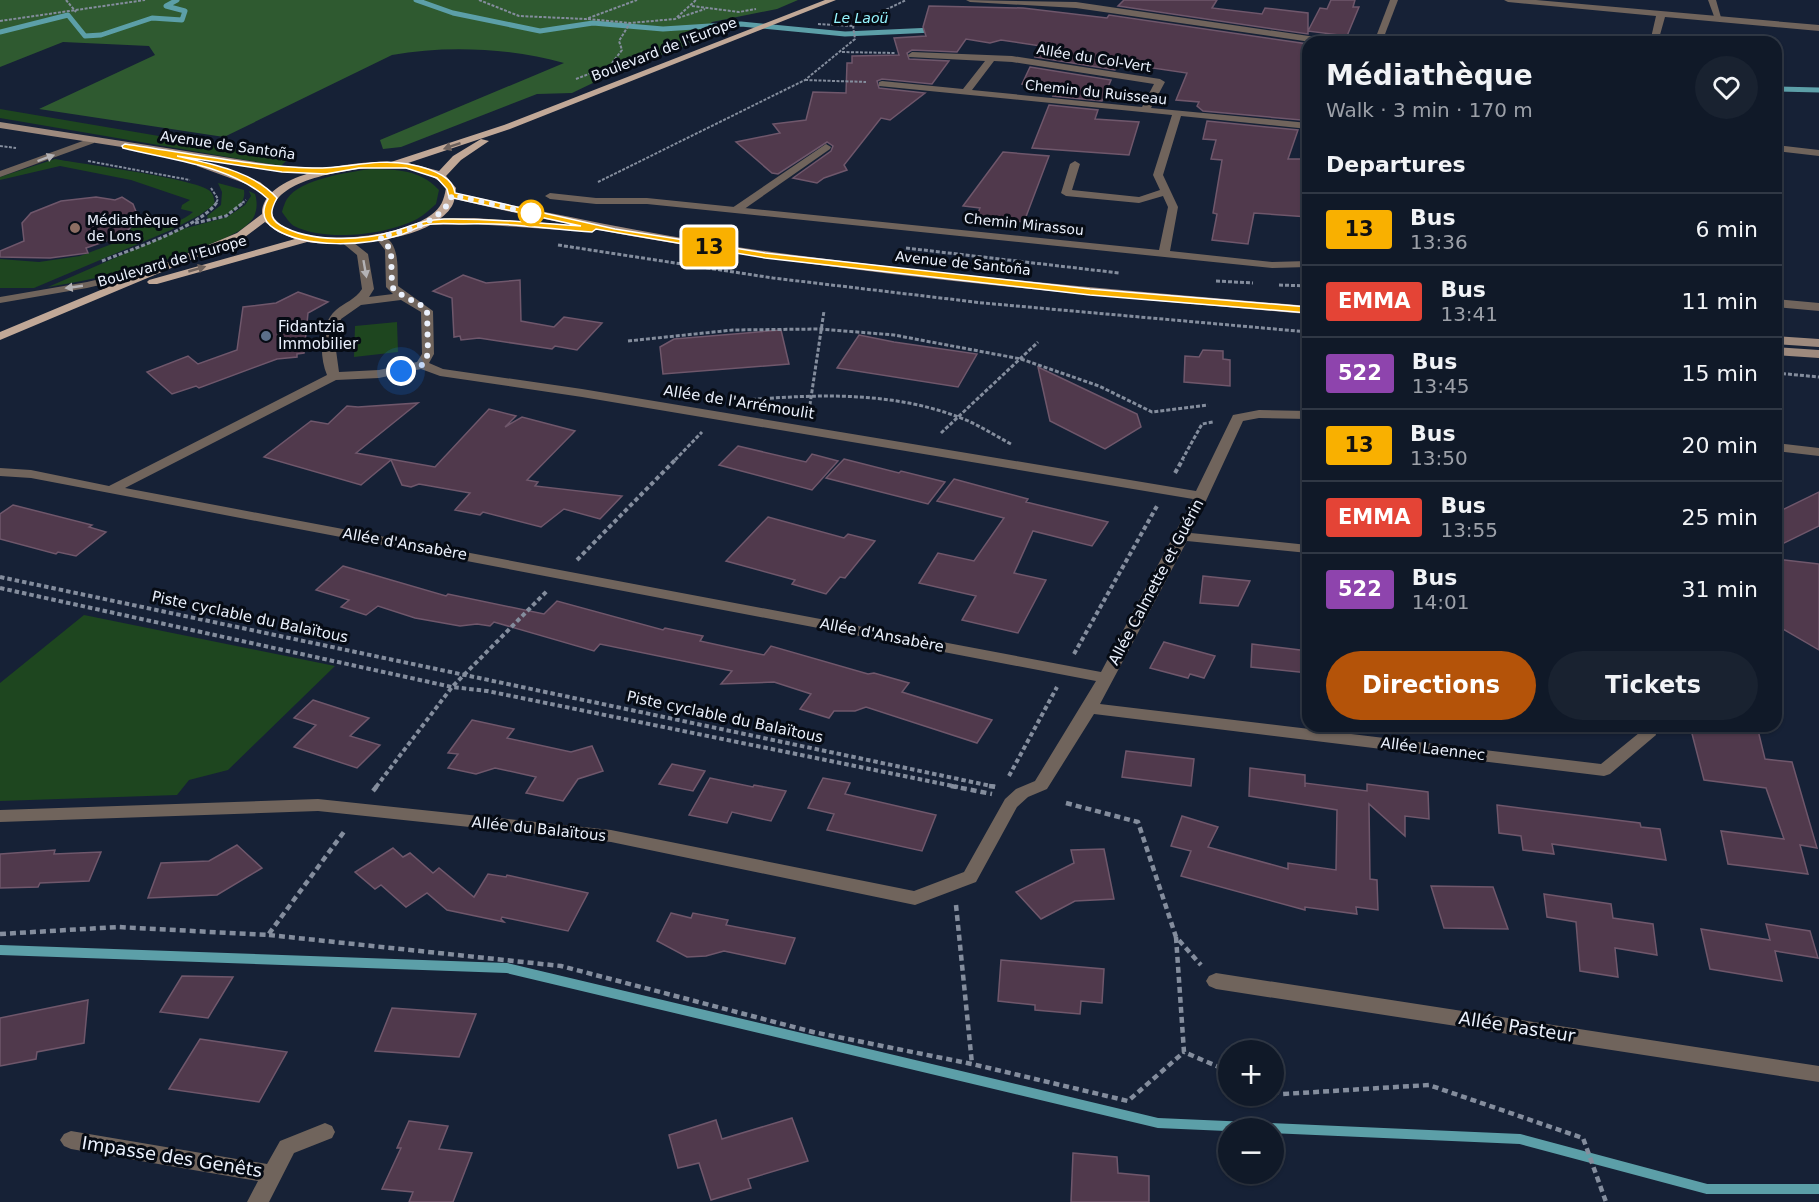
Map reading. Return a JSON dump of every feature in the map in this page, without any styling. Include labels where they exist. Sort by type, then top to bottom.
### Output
[{"type":"main road","name":"Boulevard de l'Europe","points":[[392,165],[507,127],[832,0]]},
{"type":"main road","name":"Avenue de Santoña","points":[[0,125],[282,169],[326,171]]},
{"type":"main road","name":"Boulevard de l'Europe","points":[[440,176],[457,158],[507,127]]},
{"type":"main road","name":"Avenue de Santoña","points":[[125,146],[209,166],[256,184],[273,198]]},
{"type":"main road","points":[[359,165],[392,165],[420,168],[440,176],[451,188],[452,195],[444,209],[425,222],[380,237],[345,241],[307,239],[278,229],[270,222],[267,214],[268,206],[273,198],[304,178],[359,165]]},
{"type":"main road","name":"Avenue de Santoña","points":[[452,195],[615,231],[777,257],[1090,292],[1302,310]]},
{"type":"main road","name":"Boulevard de l'Europe","points":[[0,336],[241,235],[267,214]]},
{"type":"main road","name":"Avenue de Santoña","points":[[425,222],[474,221],[615,231]]},
{"type":"main road","name":"Boulevard de l'Europe","points":[[81,303],[307,239]]},
{"type":"main road","points":[[1782,340],[1819,343]]},
{"type":"main road","points":[[1782,351],[1819,354]]},
{"type":"street","points":[[970,0],[1078,2],[1302,38]]},
{"type":"street","points":[[1380,36],[1394,0]]},
{"type":"street","points":[[1508,0],[1819,28]]},
{"type":"street","points":[[1712,0],[1719,19]]},
{"type":"street","points":[[1656,36],[1661,14]]},
{"type":"street","name":"Allée du Col-Vert","points":[[912,55],[992,57],[1160,82],[1145,111]]},
{"type":"street","points":[[965,93],[992,57]]},
{"type":"street","name":"Chemin du Ruisseau","points":[[882,84],[1302,125]]},
{"type":"street","points":[[1164,254],[1173,207],[1158,175],[1177,114]]},
{"type":"street","points":[[0,174],[91,141]]},
{"type":"street","points":[[736,210],[826,147]]},
{"type":"street","points":[[1782,149],[1819,153]]},
{"type":"street","points":[[1075,164],[1066,193],[1138,200],[1166,192]]},
{"type":"street","name":"Chemin Mirassou","points":[[549,196],[565,199],[647,201],[1272,265],[1302,264]]},
{"type":"street","points":[[380,237],[391,250],[392,287],[401,297]]},
{"type":"street","points":[[345,241],[362,254],[368,289],[360,302]]},
{"type":"street","points":[[3,298],[87,285],[172,265]]},
{"type":"street","points":[[111,490],[334,376],[375,374],[422,365],[428,354],[427,310],[418,302],[401,297],[360,302],[338,314],[331,325],[328,366],[334,376]]},
{"type":"street","points":[[1782,304],[1819,307]]},
{"type":"street","name":"Allée de l'Arrémoulit","points":[[422,365],[440,372],[1201,496]]},
{"type":"street","points":[[1238,418],[1259,414],[1302,415]]},
{"type":"street","name":"Allée Calmette et Guérin","points":[[1022,793],[1041,785],[1090,708],[1182,536],[1238,418]]},
{"type":"street","points":[[1782,448],[1819,452]]},
{"type":"street","name":"Allée d'Ansabère","points":[[0,472],[31,474],[1105,678]]},
{"type":"street","points":[[1182,536],[1302,548]]},
{"type":"street","name":"Allée Laennec","points":[[1090,708],[1604,770],[1648,735],[1647,732]]},
{"type":"street","name":"Allée du Balaïtous","points":[[0,816],[318,805],[612,836],[915,898],[970,877],[1011,803],[1022,793]]},
{"type":"street","name":"Allée Pasteur","points":[[1215,981],[1819,1074]]},
{"type":"street","name":"Impasse des Genêts","points":[[258,1202],[287,1147],[325,1132]]},
{"type":"street","name":"Impasse des Genêts","points":[[71,1140],[273,1174]]},
{"type":"path","points":[[66,0],[76,12]]},
{"type":"path","points":[[0,21],[76,12],[145,0]]},
{"type":"path","points":[[479,0],[519,16],[586,18],[629,24],[675,19],[707,8]]},
{"type":"path","points":[[586,18],[638,0]]},
{"type":"path","points":[[675,19],[696,0]]},
{"type":"path","points":[[813,24],[853,26],[906,0]]},
{"type":"path","points":[[692,6],[739,12],[757,9]]},
{"type":"path","points":[[612,63],[622,50],[619,41],[629,24]]},
{"type":"path","points":[[565,199],[805,80],[842,52],[855,39],[853,26]]},
{"type":"path","points":[[842,52],[912,55]]},
{"type":"path","points":[[805,80],[882,84]]},
{"type":"path","points":[[0,146],[191,180]]},
{"type":"path","points":[[191,224],[216,205],[218,199],[213,188],[202,184]]},
{"type":"path","points":[[99,263],[191,224],[226,216],[245,203],[248,194]]},
{"type":"path","points":[[809,411],[824,311]]},
{"type":"path","points":[[628,341],[732,330],[820,329],[894,335],[1021,359],[1099,386],[1152,412],[1208,405]]},
{"type":"path","points":[[941,433],[1038,342]]},
{"type":"path","points":[[1782,374],[1819,377]]},
{"type":"path","points":[[765,404],[742,400],[810,395],[856,396],[903,402],[958,417],[1015,446],[994,442]]},
{"type":"path","points":[[798,410],[820,413]]},
{"type":"path","points":[[268,935],[452,687],[719,416]]},
{"type":"path","points":[[1008,778],[1202,424],[1238,418]]},
{"type":"path","points":[[930,432],[951,435]]},
{"type":"path","name":"Piste cyclable du Balaïtous","points":[[0,577],[1003,788],[998,795],[487,691],[452,687]]},
{"type":"path","points":[[0,588],[452,687]]},
{"type":"path","points":[[1066,803],[1137,822],[1176,937],[1184,1052]]},
{"type":"path","points":[[954,883],[972,1064]]},
{"type":"path","points":[[0,934],[118,927],[268,935],[561,966],[813,1032],[972,1064],[1128,1101],[1184,1052]]},
{"type":"path","points":[[1176,937],[1215,981]]},
{"type":"path","points":[[1184,1052],[1218,1067]]},
{"type":"path","points":[[1284,1094],[1429,1085],[1583,1138],[1606,1202]]},
{"type":"green space","points":[[0,0],[798,0],[777,9],[712,22],[686,46],[620,70],[572,93],[537,94],[401,147],[383,149],[380,140],[564,63],[501,51],[456,49],[392,55],[224,137],[39,109],[155,55],[149,46],[63,42],[0,67]]},
{"type":"green space","points":[[0,109],[289,158],[281,166],[0,118]]},
{"type":"green space","points":[[55,159],[183,181],[210,191],[215,204],[200,215],[171,230],[34,288],[0,288],[0,259],[39,262],[80,256],[120,241],[139,220],[156,217],[163,224],[167,224],[193,212],[181,209],[182,205],[190,200],[131,180],[60,166],[0,180],[0,177]]},
{"type":"green space","points":[[371,169],[408,172],[424,178],[439,190],[436,204],[420,217],[404,225],[373,232],[339,235],[307,231],[294,226],[282,212],[287,199],[303,186],[350,172]]},
{"type":"green space","points":[[218,183],[244,190],[244,196],[242,202],[233,211],[221,217],[208,219],[207,216],[221,205],[222,192]]},
{"type":"green space","points":[[249,191],[256,197],[255,215],[246,226],[229,236],[146,266],[48,287],[179,230],[227,217],[245,205],[251,196]]},
{"type":"green space","points":[[397,322],[398,352],[354,357],[355,326]]},
{"type":"green space","points":[[84,615],[335,666],[228,770],[189,780],[177,795],[0,801],[0,683]]},
{"type":"building","points":[[1124,0],[1217,0],[1212,8],[1262,14],[1265,8],[1308,13],[1308,34],[1118,6]]},
{"type":"building","points":[[1331,0],[1355,0],[1353,7],[1359,7],[1347,36],[1308,31],[1320,8],[1327,9]]},
{"type":"building","points":[[929,6],[1023,8],[1107,18],[1109,15],[1302,43],[1302,117],[1301,120],[1203,111],[1197,106],[1199,102],[1176,100],[1187,73],[1126,64],[1124,67],[1117,66],[1115,70],[1035,57],[1041,46],[1001,40],[990,43],[966,39],[957,52],[912,50],[907,53],[909,59],[949,61],[932,84],[882,79],[877,81],[879,88],[925,93],[890,120],[881,118],[844,165],[847,170],[824,178],[817,183],[793,178],[831,151],[833,146],[827,142],[778,174],[772,173],[736,142],[780,133],[773,124],[806,120],[813,92],[846,93],[847,63],[852,63],[852,56],[899,55],[894,38],[926,36],[923,27]]},
{"type":"building","points":[[1030,67],[1111,80],[1102,101],[1053,96],[1055,92],[1047,91],[1050,87],[1022,84]]},
{"type":"building","points":[[1049,105],[1098,110],[1095,119],[1139,122],[1129,155],[1032,148]]},
{"type":"building","points":[[1207,121],[1298,130],[1288,159],[1302,159],[1302,217],[1254,213],[1248,244],[1212,240],[1217,214],[1213,213],[1222,160],[1211,159],[1216,140],[1203,139]]},
{"type":"building","points":[[1003,152],[1049,156],[1024,222],[1016,221],[1015,224],[975,220],[980,208],[963,206]]},
{"type":"building","name":"Médiathèque de Lons","points":[[96,197],[115,200],[122,197],[133,204],[139,219],[123,235],[86,248],[88,253],[50,258],[0,257],[0,251],[24,241],[22,223],[31,213],[61,201]]},
{"type":"building","points":[[463,275],[486,283],[520,280],[521,321],[554,327],[564,317],[602,323],[577,350],[555,346],[552,349],[479,338],[461,340],[460,336],[454,337],[452,298],[433,291]]},
{"type":"building","points":[[298,292],[328,302],[308,313],[304,353],[297,354],[297,357],[277,359],[199,388],[196,386],[172,394],[147,372],[188,356],[198,364],[237,350],[243,307],[276,303]]},
{"type":"building","points":[[781,330],[789,364],[663,374],[660,347],[674,339]]},
{"type":"building","points":[[859,335],[977,354],[958,387],[837,368]]},
{"type":"building","points":[[1203,350],[1223,351],[1223,359],[1230,360],[1230,386],[1184,382],[1185,356],[1199,357]]},
{"type":"building","points":[[1038,367],[1137,414],[1141,427],[1105,449],[1050,421]]},
{"type":"building","points":[[418,403],[356,453],[435,467],[489,409],[516,416],[505,427],[522,417],[575,431],[527,480],[538,482],[535,486],[622,496],[600,519],[564,509],[541,527],[483,512],[480,515],[455,510],[470,493],[419,484],[411,487],[402,485],[391,460],[361,485],[264,457],[311,421],[328,424],[347,406]]},
{"type":"building","points":[[738,446],[806,462],[812,454],[838,461],[812,490],[719,465]]},
{"type":"building","points":[[844,459],[945,482],[928,504],[826,478]]},
{"type":"building","points":[[954,479],[1028,499],[1026,502],[1108,522],[1092,546],[1033,531],[1014,573],[1046,580],[1018,633],[962,620],[976,596],[919,583],[938,553],[974,561],[1004,518],[937,501]]},
{"type":"building","points":[[1819,492],[1819,526],[1782,544],[1782,510]]},
{"type":"building","points":[[13,505],[92,525],[89,527],[106,532],[76,556],[58,552],[56,554],[0,539],[0,514]]},
{"type":"building","points":[[768,517],[844,538],[848,534],[875,541],[845,578],[840,577],[826,594],[792,584],[795,580],[726,561]]},
{"type":"building","points":[[1782,560],[1819,564],[1819,650],[1782,628]]},
{"type":"building","points":[[343,566],[446,596],[448,594],[544,614],[557,601],[663,630],[665,628],[703,636],[700,641],[764,655],[771,646],[868,674],[874,673],[909,683],[902,692],[992,720],[977,743],[866,707],[855,711],[834,711],[829,718],[800,709],[811,694],[774,682],[721,684],[732,671],[600,644],[594,651],[494,622],[490,626],[477,624],[460,626],[415,618],[378,606],[366,615],[341,607],[349,600],[316,590]]},
{"type":"building","points":[[1203,576],[1250,581],[1238,606],[1200,603]]},
{"type":"building","points":[[1164,642],[1215,656],[1204,678],[1190,674],[1188,678],[1150,668]]},
{"type":"building","points":[[1252,644],[1302,650],[1302,672],[1251,667]]},
{"type":"building","points":[[313,700],[369,718],[350,736],[380,745],[357,768],[294,747],[316,725],[294,718]]},
{"type":"building","points":[[472,720],[514,729],[507,738],[571,752],[592,746],[603,771],[578,779],[563,801],[526,793],[536,777],[495,768],[476,774],[448,768],[458,754],[448,753]]},
{"type":"building","points":[[1692,732],[1758,732],[1765,759],[1792,762],[1817,848],[1800,845],[1808,874],[1728,864],[1721,831],[1784,839],[1766,788],[1704,780]]},
{"type":"building","points":[[1126,751],[1194,759],[1191,786],[1122,777]]},
{"type":"building","points":[[672,764],[705,771],[693,791],[659,784]]},
{"type":"building","points":[[1250,768],[1305,775],[1305,783],[1367,791],[1367,784],[1428,792],[1429,819],[1405,816],[1405,836],[1369,804],[1370,879],[1377,880],[1378,910],[1356,907],[1357,914],[1305,907],[1305,910],[1181,876],[1191,851],[1171,846],[1182,816],[1218,827],[1208,847],[1288,869],[1288,863],[1336,870],[1337,810],[1249,796]]},
{"type":"building","points":[[710,778],[786,791],[771,821],[732,812],[727,823],[689,815]]},
{"type":"building","points":[[823,778],[850,783],[845,794],[936,815],[922,851],[827,830],[834,814],[808,808]]},
{"type":"building","points":[[1497,805],[1640,823],[1641,827],[1660,829],[1666,860],[1552,844],[1554,854],[1523,850],[1521,836],[1499,833]]},
{"type":"building","points":[[237,845],[262,868],[217,895],[148,898],[161,863],[209,861]]},
{"type":"building","points":[[393,848],[403,857],[410,853],[433,873],[439,868],[474,897],[488,874],[506,877],[507,875],[588,893],[568,931],[502,917],[504,922],[447,910],[427,893],[406,907],[381,885],[375,889],[355,872]]},
{"type":"building","points":[[1104,849],[1114,899],[1075,901],[1041,919],[1016,892],[1074,863],[1071,850]]},
{"type":"building","points":[[55,850],[54,854],[101,852],[89,881],[40,883],[38,887],[0,888],[0,854]]},
{"type":"building","points":[[1431,886],[1493,887],[1508,929],[1444,928]]},
{"type":"building","points":[[1544,894],[1611,904],[1613,918],[1653,924],[1657,955],[1615,948],[1618,977],[1580,971],[1576,922],[1547,917]]},
{"type":"building","points":[[671,913],[691,918],[693,913],[728,920],[726,925],[795,938],[785,964],[724,951],[706,956],[687,957],[657,941]]},
{"type":"building","points":[[1766,924],[1810,931],[1818,958],[1775,951],[1782,981],[1710,969],[1701,929],[1770,940]]},
{"type":"building","points":[[1001,960],[1104,969],[1102,1003],[1081,1001],[1080,1014],[1035,1010],[1035,1005],[998,1001]]},
{"type":"building","points":[[182,976],[233,977],[208,1018],[160,1012]]},
{"type":"building","points":[[88,1000],[84,1043],[37,1052],[36,1059],[0,1066],[0,1018]]},
{"type":"building","points":[[392,1008],[476,1014],[459,1057],[375,1051]]},
{"type":"building","points":[[200,1039],[287,1052],[259,1102],[169,1089]]},
{"type":"building","points":[[792,1118],[808,1161],[748,1179],[751,1188],[711,1200],[699,1163],[678,1168],[669,1135],[716,1120],[722,1139]]},
{"type":"building","points":[[409,1121],[448,1126],[439,1149],[472,1153],[453,1202],[409,1202],[413,1192],[382,1189],[401,1148],[397,1148]]},
{"type":"building","points":[[1073,1153],[1117,1157],[1118,1173],[1149,1176],[1149,1202],[1071,1202]]},
{"type":"waterway","name":"Le Laoü","points":[[0,32],[68,15],[85,36],[101,35],[152,18],[182,20],[185,11],[166,6],[177,0]]},
{"type":"waterway","name":"Le Laoü","points":[[416,0],[453,13],[540,31],[593,23],[663,29],[741,24],[845,34],[933,30]]},
{"type":"waterway","name":"Le Laoü","points":[[1782,89],[1819,90]]},
{"type":"waterway","points":[[0,950],[507,968],[1158,1123],[1520,1139],[1707,1189],[1819,1189]]},
{"type":"bus line","name":"13","points":[[592,229],[474,221],[425,222],[397,233],[363,240],[307,239],[291,235],[270,222],[267,214],[268,206],[273,198],[256,184],[209,166],[125,146],[282,169],[326,171],[376,164],[420,168],[440,176],[451,188],[452,195],[615,231],[765,256],[1090,292],[1302,310]]},
{"type":"place","name":"Médiathèque de Lons","points":[[75,228]]},
{"type":"place","name":"Fidantzia Immobilier","points":[[266,336]]},
{"type":"route","points":[[401,371],[422,365],[428,354],[427,310],[418,302],[401,297],[392,287],[391,250],[380,237],[412,228],[436,216],[444,209],[452,195],[531,213]]}]
